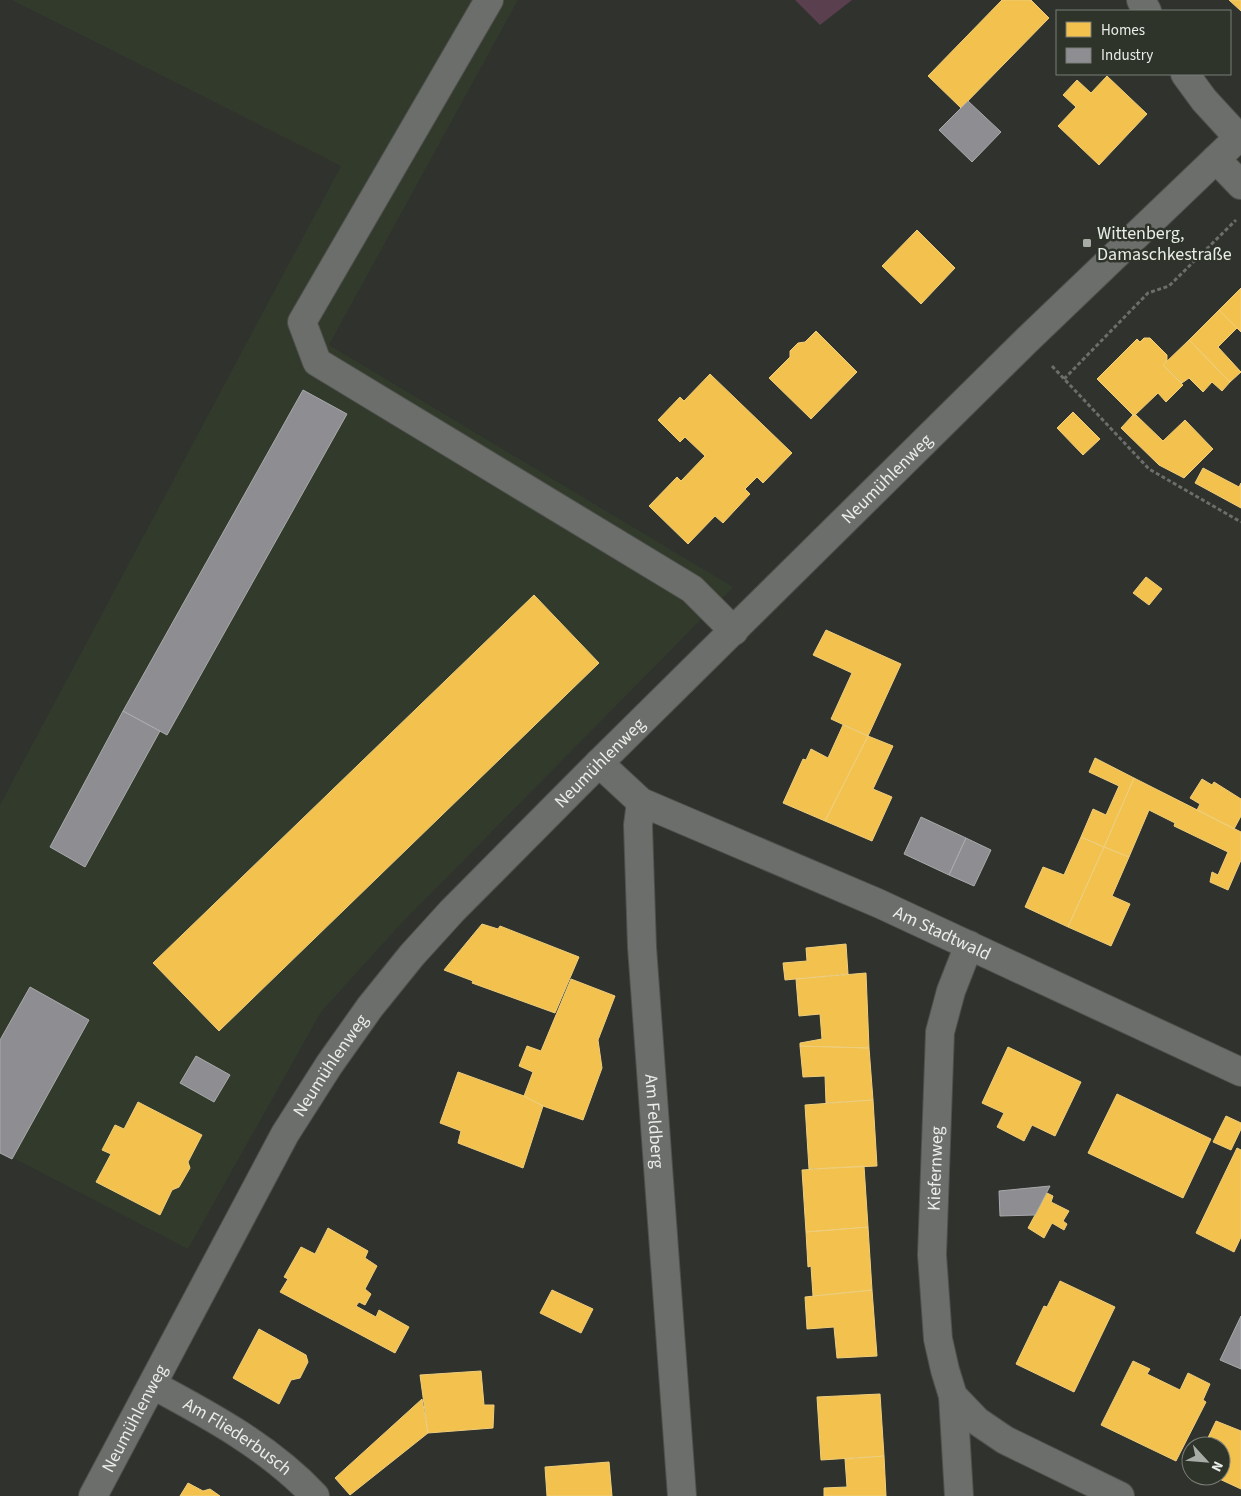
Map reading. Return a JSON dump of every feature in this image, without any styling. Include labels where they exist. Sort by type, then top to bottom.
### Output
[{"type":"street","points":[[489,0],[302,322],[317,362],[692,589],[734,631]]},
{"type":"street","points":[[1186,75],[1204,100],[1240,136]]},
{"type":"street","name":"Neumühlenweg","points":[[93,1496],[285,1134],[329,1065],[412,955],[452,911],[599,763],[1027,340],[1240,136]]},
{"type":"street","points":[[1216,159],[1241,185]]},
{"type":"street","points":[[599,763],[641,802]]},
{"type":"street","name":"Am Stadtwald","points":[[641,802],[710,830],[969,945],[1241,1072]]},
{"type":"street","name":"Am Feldberg","points":[[641,802],[638,825],[642,947],[682,1496]]},
{"type":"street","name":"Kiefernweg","points":[[959,1496],[953,1396],[938,1339],[932,1255],[940,1032],[951,991],[969,945]]},
{"type":"street","name":"Am Fliederbusch","points":[[153,1385],[208,1414],[266,1452],[298,1477],[315,1496]]},
{"type":"street","name":"Kiefernweg","points":[[953,1396],[977,1421],[1005,1440],[1120,1496]]},
{"type":"path","points":[[1064,379],[1148,293],[1169,286],[1241,215]]},
{"type":"path","points":[[1027,340],[1149,469],[1241,522]]},
{"type":"shaded area","points":[[12,0],[518,0],[329,345],[733,587],[397,928],[321,1012],[188,1249],[0,1151],[0,805],[341,166]]},
{"type":"shaded area","points":[[795,0],[852,0],[820,25]]},
{"type":"building: Homes","points":[[1002,0],[1031,0],[1049,18],[961,108],[928,76]]},
{"type":"building: Homes","points":[[1229,0],[1241,0],[1241,11]]},
{"type":"building: Homes","points":[[1107,76],[1147,114],[1099,165],[1058,126],[1076,107],[1063,95],[1077,80],[1091,93]]},
{"type":"building: Homes","points":[[917,230],[955,268],[921,304],[882,266]]},
{"type":"building: Homes","points":[[1241,288],[1241,332],[1219,310]]},
{"type":"building: Homes","points":[[1219,310],[1237,328],[1218,347],[1241,372],[1230,382],[1189,340]]},
{"type":"building: Homes","points":[[816,331],[857,372],[811,419],[769,378],[790,357],[790,351],[798,343],[805,342]]},
{"type":"building: Homes","points":[[1144,338],[1150,338],[1167,355],[1167,361],[1163,365],[1183,385],[1166,402],[1158,393],[1134,416],[1097,379],[1137,339],[1140,342]]},
{"type":"building: Homes","points":[[1189,340],[1230,382],[1222,391],[1212,382],[1203,392],[1189,378],[1182,383],[1163,365]]},
{"type":"building: Homes","points":[[710,374],[792,453],[763,483],[757,477],[745,489],[750,494],[723,523],[715,516],[688,544],[649,506],[677,477],[681,481],[705,456],[685,437],[680,442],[658,420],[680,397],[684,401]]},
{"type":"building: Homes","points":[[1073,412],[1100,439],[1083,455],[1057,428]]},
{"type":"building: Homes","points":[[1133,415],[1136,415],[1163,441],[1185,420],[1213,449],[1184,478],[1159,465],[1121,428]]},
{"type":"building: Homes","points":[[1203,468],[1239,487],[1241,483],[1241,508],[1195,483]]},
{"type":"building: Homes","points":[[1146,577],[1162,589],[1149,605],[1133,593]]},
{"type":"building: Homes","points":[[534,595],[599,663],[219,1031],[153,963]]},
{"type":"building: Homes","points":[[826,630],[901,664],[868,736],[831,719],[852,673],[813,655]]},
{"type":"building: Homes","points":[[843,725],[868,736],[825,821],[783,803],[803,759],[806,760],[811,749],[828,758]]},
{"type":"building: Homes","points":[[868,736],[893,746],[873,789],[892,797],[872,841],[825,821]]},
{"type":"building: Homes","points":[[1095,758],[1134,778],[1104,847],[1081,837],[1093,809],[1106,815],[1119,786],[1089,772]]},
{"type":"building: Homes","points":[[1134,778],[1241,832],[1241,860],[1228,890],[1210,882],[1212,872],[1218,875],[1228,852],[1174,826],[1175,823],[1149,810],[1129,857],[1104,847]]},
{"type":"building: Homes","points":[[1202,779],[1212,785],[1214,782],[1241,799],[1241,816],[1234,829],[1197,810],[1200,804],[1190,798]]},
{"type":"building: Homes","points":[[1081,837],[1104,847],[1068,927],[1025,907],[1043,867],[1064,875]]},
{"type":"building: Homes","points":[[1104,847],[1129,857],[1112,896],[1130,904],[1111,946],[1068,927]]},
{"type":"building: Homes","points":[[482,924],[498,929],[500,926],[579,957],[555,1013],[472,983],[473,981],[444,970]]},
{"type":"building: Homes","points":[[846,944],[848,974],[785,980],[783,963],[807,961],[806,948]]},
{"type":"building: Homes","points":[[866,973],[869,1048],[800,1046],[800,1043],[822,1039],[820,1014],[799,1016],[796,979]]},
{"type":"building: Homes","points":[[571,979],[615,996],[598,1040],[602,1068],[583,1120],[543,1106],[524,1096],[533,1072],[519,1066],[527,1046],[541,1051]]},
{"type":"building: Homes","points":[[800,1046],[869,1048],[873,1100],[826,1103],[825,1076],[803,1077]]},
{"type":"building: Homes","points":[[1008,1047],[1081,1082],[1055,1136],[1032,1125],[1024,1141],[997,1127],[1004,1113],[982,1103]]},
{"type":"building: Homes","points":[[458,1072],[524,1096],[543,1106],[523,1168],[458,1143],[461,1131],[440,1123]]},
{"type":"building: Homes","points":[[1117,1094],[1211,1139],[1183,1198],[1088,1153]]},
{"type":"building: Homes","points":[[873,1100],[877,1166],[809,1169],[805,1105]]},
{"type":"building: Homes","points":[[138,1102],[202,1135],[188,1162],[190,1168],[179,1187],[172,1190],[160,1215],[96,1182],[111,1154],[102,1150],[115,1125],[124,1129]]},
{"type":"building: Homes","points":[[1226,1116],[1241,1123],[1241,1129],[1231,1150],[1213,1142]]},
{"type":"building: Homes","points":[[1237,1148],[1241,1150],[1241,1237],[1234,1252],[1196,1233]]},
{"type":"building: Homes","points":[[864,1166],[868,1227],[806,1232],[802,1170]]},
{"type":"building: Homes","points":[[1047,1193],[1053,1196],[1051,1202],[1069,1211],[1063,1221],[1067,1224],[1064,1230],[1052,1223],[1044,1238],[1028,1228]]},
{"type":"building: Homes","points":[[868,1227],[872,1290],[813,1296],[811,1266],[808,1267],[806,1232]]},
{"type":"building: Homes","points":[[328,1228],[368,1251],[365,1258],[377,1266],[365,1289],[371,1294],[365,1305],[359,1302],[356,1306],[376,1317],[379,1310],[409,1327],[395,1353],[280,1292],[288,1279],[284,1277],[301,1247],[315,1254]]},
{"type":"building: Homes","points":[[1060,1281],[1115,1307],[1074,1392],[1016,1364],[1044,1306],[1047,1307]]},
{"type":"building: Homes","points":[[552,1290],[593,1309],[581,1333],[540,1313]]},
{"type":"building: Homes","points":[[872,1290],[877,1356],[837,1358],[834,1327],[807,1329],[805,1297]]},
{"type":"building: Homes","points":[[259,1329],[306,1355],[308,1362],[300,1378],[291,1380],[279,1404],[233,1378]]},
{"type":"building: Homes","points":[[1133,1361],[1150,1369],[1147,1374],[1180,1390],[1188,1373],[1210,1384],[1203,1400],[1206,1402],[1189,1436],[1181,1436],[1181,1451],[1176,1461],[1101,1425]]},
{"type":"building: Homes","points":[[481,1371],[484,1405],[494,1405],[493,1428],[428,1433],[420,1375]]},
{"type":"building: Homes","points":[[880,1394],[884,1456],[821,1460],[817,1397]]},
{"type":"building: Homes","points":[[422,1399],[428,1433],[350,1495],[335,1478]]},
{"type":"building: Homes","points":[[1216,1421],[1241,1431],[1241,1489],[1231,1484],[1231,1436],[1209,1436]]},
{"type":"building: Homes","points":[[884,1456],[886,1496],[824,1496],[824,1488],[847,1487],[845,1459]]},
{"type":"building: Homes","points":[[609,1462],[612,1496],[547,1496],[545,1467]]},
{"type":"building: Homes","points":[[188,1483],[203,1491],[210,1489],[220,1496],[180,1496]]},
{"type":"building: Industry","points":[[968,101],[1001,132],[972,162],[939,130]]},
{"type":"building: Industry","points":[[303,390],[347,414],[167,735],[123,711]]},
{"type":"building: Industry","points":[[123,711],[160,731],[85,867],[50,847]]},
{"type":"building: Industry","points":[[921,817],[966,838],[949,875],[904,854]]},
{"type":"building: Industry","points":[[966,838],[991,850],[974,886],[949,875]]},
{"type":"building: Industry","points":[[30,987],[89,1020],[12,1159],[0,1153],[0,1040]]},
{"type":"building: Industry","points":[[196,1056],[230,1075],[214,1102],[180,1083]]},
{"type":"building: Industry","points":[[1050,1186],[1035,1215],[1000,1216],[999,1191]]},
{"type":"building: Industry","points":[[1241,1316],[1241,1369],[1220,1360]]},
{"type":"place","name":"Wittenberg, Damaschkestraße","points":[[1087,243]]}]
